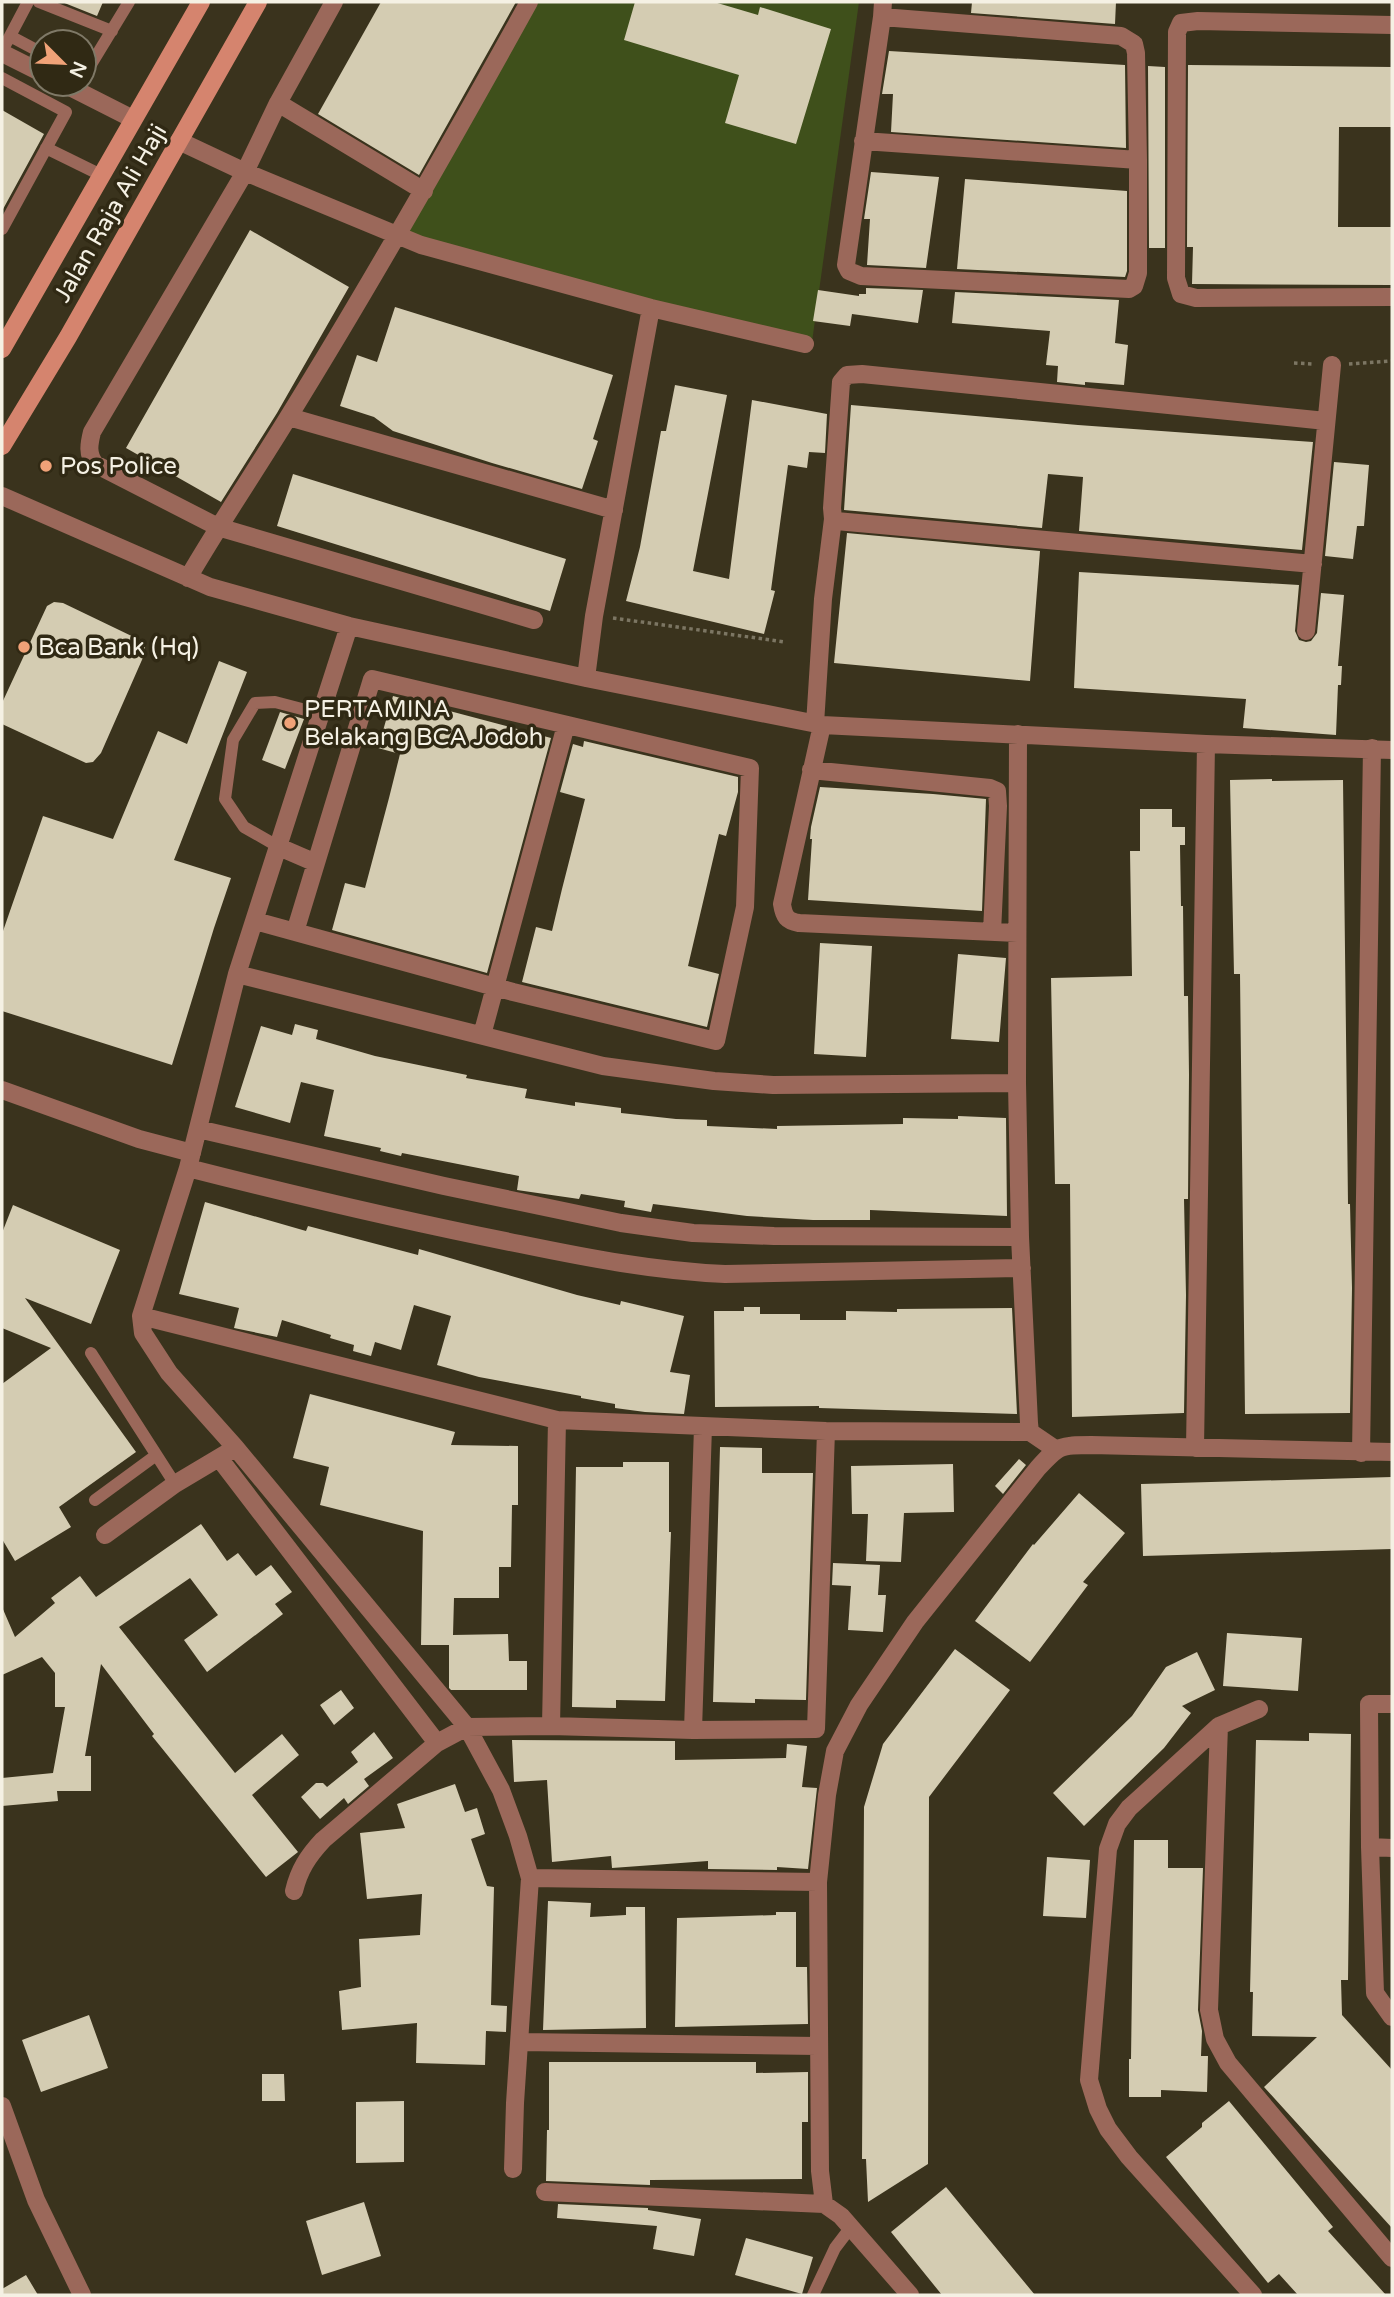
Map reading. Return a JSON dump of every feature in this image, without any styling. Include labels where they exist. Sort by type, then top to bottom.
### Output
[{"type":"main road","name":"Jalan Raja Ali Haji","points":[[2,349],[201,2]]},
{"type":"main road","name":"Jalan Raja Ali Haji","points":[[2,446],[66,340],[258,2]]},
{"type":"street","points":[[334,2],[278,103],[245,172],[92,432],[89,442],[90,455],[95,464],[218,527],[534,620]]},
{"type":"street","points":[[188,578],[289,417],[424,191],[529,2]]},
{"type":"street","points":[[1198,2],[1198,21]]},
{"type":"street","points":[[882,10],[1121,36],[1134,44],[1138,273],[1134,286],[1129,289],[852,274],[846,265],[882,10]]},
{"type":"street","points":[[1392,25],[1198,21],[1181,23],[1177,32],[1176,278],[1181,294],[1196,298],[1392,297]]},
{"type":"street","points":[[4,47],[28,63]]},
{"type":"street","points":[[92,98],[133,119]]},
{"type":"street","points":[[278,103],[424,191]]},
{"type":"street","points":[[179,141],[245,172],[421,245],[651,308],[805,344]]},
{"type":"street","points":[[863,141],[1138,160]]},
{"type":"street","points":[[586,678],[594,615],[651,308]]},
{"type":"street","points":[[1307,631],[1332,365]]},
{"type":"street","points":[[1017,933],[789,921],[783,912],[782,904],[819,724],[823,598],[833,519],[831,508],[841,382],[847,375],[863,374],[1326,421]]},
{"type":"street","points":[[289,417],[614,510]]},
{"type":"street","points":[[2,496],[209,587],[349,626],[586,678],[819,724],[1206,744],[1392,750]]},
{"type":"street","points":[[833,519],[839,522],[1313,564]]},
{"type":"street","points":[[349,626],[237,974],[190,1160],[141,1317],[143,1333],[169,1373],[235,1447],[467,1727],[500,1790],[518,1836],[530,1878],[513,2169]]},
{"type":"street","points":[[255,921],[295,932],[495,987],[716,1041],[745,907],[750,768],[372,680],[295,932]]},
{"type":"street","points":[[482,1035],[566,725]]},
{"type":"street","points":[[1017,734],[1017,1083],[1020,1237],[1030,1432]]},
{"type":"street","points":[[1195,1448],[1206,744]]},
{"type":"street","points":[[1361,1452],[1372,748]]},
{"type":"street","points":[[811,770],[997,791],[992,932]]},
{"type":"street","points":[[279,847],[316,863]]},
{"type":"street","points":[[237,974],[603,1066],[714,1081],[773,1085],[1017,1083]]},
{"type":"street","points":[[2,1090],[190,1160],[441,1229],[625,1265],[725,1274],[1022,1268]]},
{"type":"street","points":[[198,1129],[621,1223],[694,1233],[1020,1237]]},
{"type":"street","points":[[141,1317],[557,1420],[826,1431],[1030,1432],[1055,1449]]},
{"type":"street","points":[[551,1726],[557,1420]]},
{"type":"street","points":[[693,1731],[703,1427]]},
{"type":"street","points":[[294,1891],[301,1868],[310,1854],[437,1743],[467,1727],[551,1726],[693,1731],[816,1729],[826,1431]]},
{"type":"street","points":[[824,2204],[820,2171],[817,2046],[818,1882],[827,1795],[835,1751],[845,1729],[915,1622],[1055,1449],[1071,1445],[1091,1445],[1392,1452]]},
{"type":"street","points":[[105,1535],[175,1484],[235,1447]]},
{"type":"street","points":[[219,1458],[437,1743]]},
{"type":"street","points":[[1392,1704],[1369,1704],[1370,1847],[1384,1994],[1392,2017]]},
{"type":"street","points":[[1253,2295],[1115,2138],[1098,2109],[1089,2080],[1108,1849],[1118,1824],[1129,1808],[1219,1726],[1259,1709]]},
{"type":"street","points":[[1219,1726],[1209,2010],[1215,2039],[1228,2063],[1392,2258]]},
{"type":"street","points":[[1370,1847],[1392,1848]]},
{"type":"street","points":[[530,1878],[818,1882]]},
{"type":"street","points":[[520,2042],[817,2046]]},
{"type":"street","points":[[2,2106],[36,2200],[82,2295]]},
{"type":"street","points":[[545,2192],[824,2204],[841,2216],[910,2295]]},
{"type":"lane","points":[[28,2],[4,47],[28,51]]},
{"type":"lane","points":[[39,2],[112,31]]},
{"type":"lane","points":[[98,54],[129,2]]},
{"type":"lane","points":[[2,78],[66,112],[2,229]]},
{"type":"lane","points":[[46,148],[101,175]]},
{"type":"lane","points":[[279,847],[244,827],[225,799],[233,740],[255,703],[275,702],[321,714]]},
{"type":"lane","points":[[90,1353],[175,1484]]},
{"type":"lane","points":[[95,1500],[155,1456]]},
{"type":"lane","points":[[813,2295],[835,2248],[851,2227]]},
{"type":"path","points":[[594,615],[785,642]]},
{"type":"green space","points":[[531,2],[859,2],[812,342],[402,235]]},
{"type":"building","points":[[62,2],[103,2],[97,16]]},
{"type":"building","points":[[381,2],[516,2],[419,175],[318,114]]},
{"type":"building","points":[[635,2],[714,2],[758,15],[760,7],[831,29],[796,144],[725,123],[739,75],[624,40]]},
{"type":"building","points":[[972,2],[1116,2],[1115,24],[971,13]]},
{"type":"building","points":[[889,51],[1125,65],[1126,148],[891,132],[893,94],[882,94]]},
{"type":"building","points":[[1188,65],[1392,67],[1392,127],[1339,127],[1338,227],[1392,227],[1392,285],[1192,284],[1193,247],[1187,247]]},
{"type":"building","points":[[1148,66],[1165,67],[1165,248],[1149,248]]},
{"type":"building","points":[[2,110],[44,134],[2,211]]},
{"type":"building","points":[[871,172],[939,177],[926,268],[867,265],[870,219],[864,219]]},
{"type":"building","points":[[965,179],[1127,191],[1125,277],[957,269]]},
{"type":"building","points":[[250,230],[349,287],[277,413],[221,502],[126,448]]},
{"type":"building","points":[[866,288],[923,290],[918,323],[852,314],[850,326],[813,321],[818,290],[859,296],[866,294]]},
{"type":"building","points":[[955,292],[1119,300],[1115,343],[1128,345],[1124,385],[1057,382],[1058,366],[1046,365],[1050,331],[952,323]]},
{"type":"building","points":[[395,307],[613,375],[593,439],[598,441],[582,489],[393,431],[374,417],[340,406],[357,355],[377,362]]},
{"type":"building","points":[[675,385],[727,395],[693,571],[729,579],[752,400],[827,414],[825,453],[809,452],[807,468],[788,465],[771,590],[775,591],[764,634],[626,601],[640,547],[661,431],[666,431]]},
{"type":"building","points":[[851,405],[1313,442],[1302,550],[1079,531],[1083,477],[1048,474],[1042,528],[844,510]]},
{"type":"building","points":[[1334,462],[1369,465],[1364,526],[1357,526],[1353,559],[1325,556]]},
{"type":"building","points":[[293,474],[566,559],[550,611],[277,526]]},
{"type":"building","points":[[847,533],[1040,551],[1030,681],[834,663]]},
{"type":"building","points":[[1079,572],[1299,585],[1295,631],[1299,640],[1306,642],[1311,641],[1317,633],[1321,593],[1344,595],[1338,666],[1342,666],[1341,685],[1338,685],[1336,735],[1243,728],[1246,699],[1074,688]]},
{"type":"building","points":[[54,602],[63,603],[142,641],[145,647],[145,653],[101,753],[93,762],[86,763],[2,724],[2,703],[47,606]]},
{"type":"building","points":[[219,661],[247,672],[174,860],[231,878],[172,1065],[2,1011],[2,934],[43,816],[113,839],[158,731],[187,744]]},
{"type":"building","points":[[393,696],[551,738],[487,973],[332,930],[345,883],[365,888],[389,798],[400,754],[378,748]]},
{"type":"building","points":[[280,712],[304,719],[285,769],[262,760]]},
{"type":"building","points":[[584,741],[738,777],[738,792],[726,836],[719,834],[688,966],[719,974],[707,1027],[522,982],[536,927],[552,931],[585,799],[560,792],[573,744],[583,747]]},
{"type":"building","points":[[1230,780],[1343,780],[1348,1204],[1352,1288],[1350,1413],[1245,1414],[1240,974],[1234,974]]},
{"type":"building","points":[[820,787],[986,799],[982,911],[808,900],[811,827]]},
{"type":"building","points":[[1140,809],[1172,809],[1172,827],[1185,827],[1185,845],[1180,845],[1189,1075],[1188,1199],[1184,1199],[1184,1413],[1072,1417],[1070,1184],[1055,1184],[1051,978],[1132,976],[1130,851],[1140,851]]},
{"type":"building","points":[[820,943],[872,946],[866,1057],[814,1054]]},
{"type":"building","points":[[958,954],[1006,958],[999,1042],[951,1039]]},
{"type":"building","points":[[295,1024],[318,1030],[316,1039],[375,1056],[467,1075],[466,1078],[527,1089],[525,1098],[575,1106],[575,1102],[621,1108],[621,1113],[707,1120],[707,1126],[777,1129],[777,1126],[903,1124],[903,1118],[1006,1118],[1007,1216],[870,1210],[870,1220],[813,1220],[747,1216],[653,1204],[651,1212],[624,1207],[625,1201],[581,1194],[579,1199],[517,1190],[519,1176],[402,1153],[401,1156],[380,1151],[381,1148],[324,1136],[334,1090],[301,1082],[290,1123],[235,1107],[261,1026],[292,1035]]},
{"type":"building","points":[[205,1202],[306,1231],[308,1226],[418,1255],[419,1249],[577,1295],[620,1305],[621,1301],[684,1316],[670,1372],[690,1375],[684,1414],[615,1408],[615,1404],[479,1377],[437,1365],[451,1316],[414,1305],[401,1350],[375,1342],[371,1356],[353,1351],[354,1345],[330,1338],[331,1335],[282,1320],[277,1337],[234,1328],[239,1308],[179,1294]]},
{"type":"building","points":[[13,1205],[120,1250],[91,1324],[25,1298],[136,1452],[59,1507],[71,1527],[15,1561],[2,1539],[2,1384],[51,1348],[2,1328],[2,1233]]},
{"type":"building","points":[[744,1307],[760,1307],[760,1314],[800,1314],[800,1320],[846,1320],[846,1311],[1012,1308],[1017,1414],[819,1406],[715,1407],[714,1311],[744,1311]]},
{"type":"building","points":[[310,1394],[455,1432],[451,1445],[518,1446],[518,1505],[512,1505],[511,1567],[499,1567],[499,1598],[454,1598],[453,1635],[508,1634],[509,1661],[527,1661],[527,1690],[449,1688],[449,1645],[421,1645],[423,1531],[320,1505],[329,1467],[293,1458]]},
{"type":"building","points":[[720,1447],[762,1448],[762,1473],[813,1473],[806,1700],[713,1702]]},
{"type":"building","points":[[1019,1459],[1026,1465],[1003,1494],[995,1486]]},
{"type":"building","points":[[623,1462],[669,1462],[671,1532],[665,1701],[616,1700],[616,1708],[572,1707],[576,1467],[623,1467]]},
{"type":"building","points":[[953,1464],[954,1512],[904,1513],[901,1562],[866,1561],[868,1514],[852,1514],[851,1466]]},
{"type":"building","points":[[1392,1477],[1392,1549],[1143,1556],[1141,1484]]},
{"type":"building","points":[[1079,1493],[1125,1533],[1083,1582],[1088,1585],[1030,1662],[975,1621],[1033,1544]]},
{"type":"building","points":[[201,1524],[227,1561],[238,1553],[256,1576],[271,1565],[292,1592],[275,1604],[283,1614],[207,1672],[184,1640],[218,1615],[190,1578],[119,1627],[235,1773],[282,1734],[299,1755],[252,1795],[298,1852],[266,1877],[152,1736],[154,1734],[101,1664],[85,1756],[91,1756],[91,1791],[57,1791],[58,1801],[2,1806],[2,1778],[53,1773],[65,1707],[55,1707],[55,1673],[42,1657],[2,1675],[2,1607],[15,1637],[55,1603],[51,1598],[80,1576],[96,1597]]},
{"type":"building","points":[[833,1563],[880,1565],[878,1595],[886,1595],[883,1632],[848,1630],[851,1586],[832,1585]]},
{"type":"building","points":[[1227,1633],[1302,1638],[1298,1691],[1223,1686]]},
{"type":"building","points":[[955,1649],[1010,1690],[929,1797],[928,2164],[868,2202],[866,2159],[862,2159],[864,1807],[883,1744]]},
{"type":"building","points":[[1197,1652],[1215,1690],[1182,1706],[1191,1713],[1164,1748],[1084,1826],[1053,1793],[1132,1716],[1166,1667]]},
{"type":"building","points":[[341,1690],[354,1708],[334,1725],[320,1705]]},
{"type":"building","points":[[374,1732],[393,1758],[364,1779],[369,1786],[348,1804],[344,1798],[320,1819],[301,1797],[316,1783],[323,1783],[327,1787],[358,1762],[351,1752]]},
{"type":"building","points":[[1309,1733],[1351,1734],[1348,1980],[1341,1980],[1342,2015],[1392,2070],[1392,2228],[1264,2087],[1317,2037],[1252,2036],[1253,1992],[1250,1992],[1256,1740],[1309,1741]]},
{"type":"building","points":[[512,1740],[675,1741],[675,1760],[786,1758],[787,1744],[807,1746],[802,1787],[817,1788],[808,1869],[708,1869],[708,1861],[612,1868],[611,1856],[552,1862],[547,1780],[514,1782]]},
{"type":"building","points":[[455,1784],[465,1812],[477,1808],[485,1834],[471,1839],[487,1886],[494,1887],[491,2005],[507,2006],[506,2032],[486,2031],[485,2065],[416,2063],[417,2023],[342,2030],[339,1991],[361,1987],[359,1939],[420,1935],[422,1894],[367,1899],[360,1833],[405,1828],[397,1804]]},
{"type":"building","points":[[1134,1840],[1168,1840],[1168,1868],[1203,1868],[1198,2010],[1202,2031],[1201,2056],[1208,2056],[1207,2092],[1161,2090],[1161,2097],[1129,2097]]},
{"type":"building","points":[[1047,1857],[1090,1860],[1086,1918],[1043,1916]]},
{"type":"building","points":[[548,1901],[591,1903],[590,1917],[626,1915],[626,1907],[645,1907],[646,2028],[543,2030]]},
{"type":"building","points":[[776,1912],[796,1912],[796,1967],[807,1967],[808,2024],[675,2027],[677,1918],[776,1915]]},
{"type":"building","points":[[89,2015],[108,2068],[41,2092],[22,2040]]},
{"type":"building","points":[[549,2062],[756,2062],[756,2073],[808,2072],[808,2122],[802,2122],[802,2179],[650,2180],[650,2185],[546,2181]]},
{"type":"building","points":[[262,2074],[284,2074],[285,2101],[262,2101]]},
{"type":"building","points":[[404,2101],[404,2162],[356,2163],[356,2102]]},
{"type":"building","points":[[1229,2101],[1333,2227],[1328,2231],[1386,2295],[1298,2295],[1279,2274],[1268,2283],[1166,2157]]},
{"type":"building","points":[[946,2187],[1035,2295],[942,2295],[891,2232]]},
{"type":"building","points":[[364,2202],[381,2256],[322,2275],[306,2221]]},
{"type":"building","points":[[558,2204],[648,2208],[701,2219],[694,2256],[653,2249],[657,2226],[557,2218]]},
{"type":"building","points":[[746,2238],[813,2257],[802,2294],[735,2275]]},
{"type":"building","points":[[26,2275],[38,2295],[2,2295],[2,2289]]},
{"type":"place","name":"Pos Police","points":[[46,466]]},
{"type":"place","name":"Bca Bank (Hq)","points":[[24,647]]},
{"type":"place","name":"PERTAMINA Belakang BCA Jodoh","points":[[290,723]]}]
